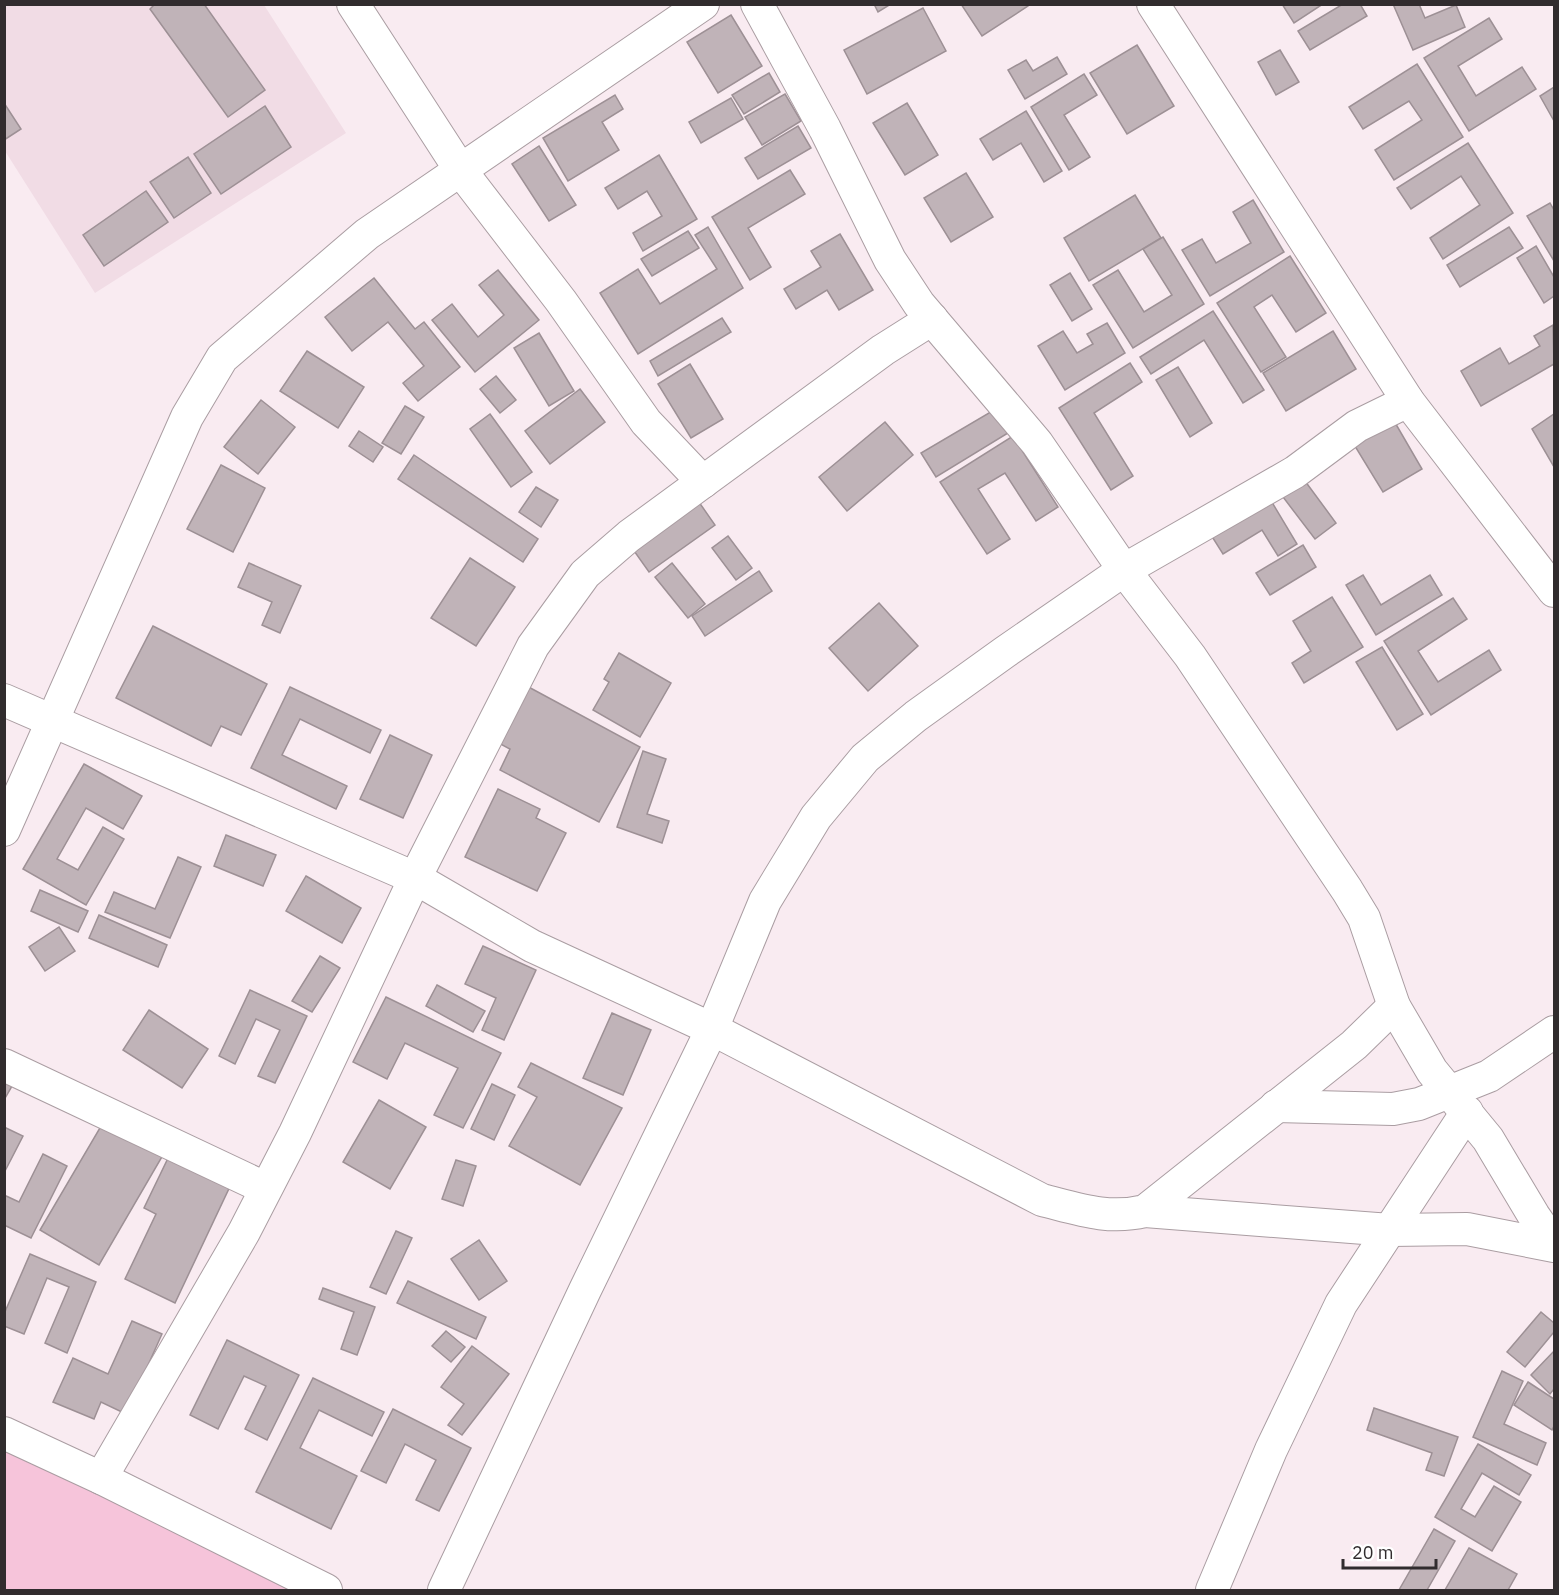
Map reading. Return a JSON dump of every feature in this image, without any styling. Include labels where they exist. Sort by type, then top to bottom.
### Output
[{"type":"street","points":[[353,4],[461,171],[561,301],[646,422],[702,482]]},
{"type":"street","points":[[4,830],[187,417],[222,358],[269,315],[367,234],[702,4]]},
{"type":"street","points":[[756,4],[825,129],[890,260],[932,319],[1037,443],[1124,570],[1190,656],[1364,918],[1394,1006],[1432,1071],[1488,1139],[1554,1245]]},
{"type":"street","points":[[1153,4],[1408,401],[1554,591]]},
{"type":"street","points":[[101,1478],[244,1232],[295,1133],[415,878],[533,646],[585,574],[629,536],[883,350],[932,319]]},
{"type":"street","points":[[444,1590],[585,1290],[712,1029],[765,901],[816,817],[866,758],[916,716],[1124,570],[1294,472],[1357,426],[1408,401]]},
{"type":"street","points":[[4,699],[415,878],[532,946],[712,1029],[1042,1200],[1096,1214],[1123,1216],[1145,1211],[1390,1230],[1467,1228],[1554,1245]]},
{"type":"street","points":[[1145,1211],[1354,1045],[1394,1006]]},
{"type":"street","points":[[1212,1590],[1271,1450],[1341,1304],[1390,1230],[1458,1102],[1489,1076],[1554,1032]]},
{"type":"street","points":[[4,1065],[265,1188]]},
{"type":"street","points":[[1276,1106],[1393,1109],[1419,1104],[1458,1102]]},
{"type":"street","points":[[4,1433],[101,1478],[326,1590]]},
{"type":"shaded area","points":[[5,5],[264,5],[346,133],[95,293],[5,151]]},
{"type":"shaded area","points":[[5,1438],[334,1590],[5,1590]]},
{"type":"building","points":[[155,4],[204,4],[265,90],[228,117],[150,9]]},
{"type":"building","points":[[874,4],[891,4],[878,12]]},
{"type":"building","points":[[961,4],[1027,4],[1028,6],[982,36]]},
{"type":"building","points":[[1282,4],[1323,4],[1294,23]]},
{"type":"building","points":[[1343,4],[1360,4],[1367,16],[1310,50],[1298,31]]},
{"type":"building","points":[[1393,4],[1419,4],[1425,18],[1456,5],[1465,27],[1413,50]]},
{"type":"building","points":[[923,8],[946,51],[867,94],[844,50]]},
{"type":"building","points":[[731,15],[762,66],[718,93],[687,42]]},
{"type":"building","points":[[1489,18],[1502,39],[1458,66],[1476,96],[1522,67],[1536,89],[1469,131],[1424,58]]},
{"type":"building","points":[[1137,45],[1174,106],[1127,134],[1090,73]]},
{"type":"building","points":[[1280,50],[1299,82],[1276,95],[1258,62]]},
{"type":"building","points":[[1057,57],[1067,74],[1025,99],[1008,70],[1026,60],[1033,71]]},
{"type":"building","points":[[1417,64],[1463,137],[1394,180],[1375,150],[1422,120],[1409,101],[1363,129],[1349,107]]},
{"type":"building","points":[[769,73],[780,92],[744,114],[732,95]]},
{"type":"building","points":[[1084,74],[1097,95],[1064,115],[1090,157],[1069,170],[1031,107]]},
{"type":"building","points":[[1554,87],[1554,121],[1540,96]]},
{"type":"building","points":[[785,94],[801,121],[762,145],[745,117]]},
{"type":"building","points":[[615,95],[623,109],[602,122],[619,150],[568,181],[543,138]]},
{"type":"building","points":[[731,98],[743,119],[701,143],[689,122]]},
{"type":"building","points":[[4,103],[21,129],[4,140]]},
{"type":"building","points":[[907,103],[938,155],[905,175],[873,123]]},
{"type":"building","points":[[265,106],[291,147],[221,194],[194,154]]},
{"type":"building","points":[[1026,111],[1062,171],[1044,182],[1021,143],[993,160],[980,139]]},
{"type":"building","points":[[798,126],[811,148],[758,179],[745,158]]},
{"type":"building","points":[[1468,143],[1513,213],[1443,259],[1430,238],[1480,205],[1461,176],[1411,209],[1397,188]]},
{"type":"building","points":[[539,146],[576,205],[549,221],[512,164]]},
{"type":"building","points":[[659,155],[697,219],[643,251],[633,233],[662,216],[647,191],[618,209],[605,188]]},
{"type":"building","points":[[188,157],[211,193],[174,218],[150,182]]},
{"type":"building","points":[[790,170],[805,194],[748,228],[771,267],[750,280],[712,217]]},
{"type":"building","points":[[966,173],[993,217],[951,242],[924,198]]},
{"type":"building","points":[[146,191],[168,222],[104,266],[83,235]]},
{"type":"building","points":[[1135,195],[1161,238],[1089,281],[1064,238]]},
{"type":"building","points":[[1253,200],[1284,252],[1210,296],[1182,250],[1202,239],[1216,263],[1251,243],[1233,212]]},
{"type":"building","points":[[1550,203],[1554,210],[1554,261],[1527,216]]},
{"type":"building","points":[[708,227],[743,288],[638,354],[600,293],[638,269],[660,304],[717,269],[695,235]]},
{"type":"building","points":[[1509,227],[1523,248],[1460,287],[1447,265]]},
{"type":"building","points":[[688,231],[699,248],[652,276],[641,259]]},
{"type":"building","points":[[840,234],[873,290],[839,310],[827,290],[796,309],[784,289],[821,267],[811,251]]},
{"type":"building","points":[[1163,237],[1204,304],[1133,348],[1093,285],[1118,270],[1144,312],[1172,295],[1143,249]]},
{"type":"building","points":[[1536,246],[1554,277],[1554,296],[1544,303],[1517,258]]},
{"type":"building","points":[[1290,256],[1326,313],[1296,332],[1272,295],[1254,307],[1286,357],[1261,372],[1217,303]]},
{"type":"building","points":[[498,270],[539,320],[475,372],[432,320],[452,304],[478,337],[504,315],[479,285]]},
{"type":"building","points":[[1070,273],[1092,309],[1072,321],[1050,285]]},
{"type":"building","points":[[374,278],[415,329],[424,322],[460,367],[418,401],[403,383],[424,366],[388,322],[352,351],[325,317]]},
{"type":"building","points":[[1213,311],[1264,390],[1243,403],[1204,340],[1151,374],[1140,357]]},
{"type":"building","points":[[722,318],[731,332],[658,376],[650,361]]},
{"type":"building","points":[[1107,323],[1125,353],[1065,390],[1038,346],[1063,331],[1077,353],[1093,344],[1087,334]]},
{"type":"building","points":[[1553,325],[1554,364],[1481,406],[1461,371],[1500,348],[1509,364],[1540,346],[1534,336]]},
{"type":"building","points":[[1333,331],[1356,369],[1286,411],[1263,373]]},
{"type":"building","points":[[539,333],[574,391],[549,406],[514,348]]},
{"type":"building","points":[[307,351],[364,387],[338,428],[280,391]]},
{"type":"building","points":[[1130,363],[1142,382],[1094,413],[1133,476],[1111,490],[1059,408]]},
{"type":"building","points":[[690,364],[723,419],[691,438],[658,384]]},
{"type":"building","points":[[1178,367],[1212,423],[1190,437],[1156,380]]},
{"type":"building","points":[[496,376],[516,400],[500,413],[480,389]]},
{"type":"building","points":[[580,389],[605,422],[550,464],[525,431]]},
{"type":"building","points":[[261,400],[295,427],[258,474],[224,447]]},
{"type":"building","points":[[405,406],[424,417],[401,454],[382,443]]},
{"type":"building","points":[[994,410],[1008,433],[936,477],[921,453]]},
{"type":"building","points":[[490,414],[532,472],[511,487],[470,429]]},
{"type":"building","points":[[1390,414],[1422,469],[1383,492],[1350,438]]},
{"type":"building","points":[[1554,414],[1554,467],[1532,429]]},
{"type":"building","points":[[885,422],[913,455],[847,511],[819,477]]},
{"type":"building","points":[[359,431],[383,447],[373,462],[349,446]]},
{"type":"building","points":[[1013,436],[1058,507],[1036,521],[1005,473],[978,489],[1010,539],[987,554],[940,482]]},
{"type":"building","points":[[414,455],[538,539],[523,562],[398,479]]},
{"type":"building","points":[[221,465],[265,488],[233,552],[187,529]]},
{"type":"building","points":[[1305,481],[1336,523],[1315,539],[1283,497]]},
{"type":"building","points":[[536,487],[558,500],[541,527],[519,512]]},
{"type":"building","points":[[694,495],[715,525],[649,572],[627,541]]},
{"type":"building","points":[[1270,499],[1297,544],[1278,556],[1262,530],[1223,554],[1211,535]]},
{"type":"building","points":[[728,536],[752,568],[736,580],[712,548]]},
{"type":"building","points":[[1303,545],[1316,567],[1270,595],[1256,573]]},
{"type":"building","points":[[470,558],[515,587],[476,646],[431,618]]},
{"type":"building","points":[[249,563],[301,586],[280,633],[262,625],[272,602],[238,587]]},
{"type":"building","points":[[672,563],[705,604],[688,618],[655,577]]},
{"type":"building","points":[[759,571],[772,591],[705,636],[692,616]]},
{"type":"building","points":[[1363,575],[1381,605],[1430,575],[1442,595],[1376,635],[1346,585]]},
{"type":"building","points":[[1332,597],[1363,647],[1304,683],[1292,663],[1311,651],[1293,621]]},
{"type":"building","points":[[1453,598],[1467,619],[1418,651],[1438,682],[1489,650],[1501,670],[1431,715],[1384,641]]},
{"type":"building","points":[[879,603],[918,646],[868,691],[829,648]]},
{"type":"building","points":[[153,626],[267,684],[241,735],[221,726],[211,746],[116,698]]},
{"type":"building","points":[[1382,647],[1423,714],[1397,730],[1356,662]]},
{"type":"building","points":[[619,653],[671,683],[640,737],[593,710],[609,682],[604,679]]},
{"type":"building","points":[[523,684],[640,747],[599,822],[500,770],[510,749],[493,740]]},
{"type":"building","points":[[290,687],[381,730],[370,753],[300,719],[282,755],[347,786],[336,809],[251,768]]},
{"type":"building","points":[[390,735],[432,755],[403,818],[360,799]]},
{"type":"building","points":[[643,751],[666,759],[647,814],[669,821],[662,843],[617,827]]},
{"type":"building","points":[[84,764],[142,796],[123,829],[86,808],[57,859],[78,870],[103,827],[124,839],[86,905],[23,869]]},
{"type":"building","points":[[498,789],[540,809],[536,818],[566,833],[537,891],[465,857]]},
{"type":"building","points":[[226,835],[276,855],[263,886],[214,866]]},
{"type":"building","points":[[178,857],[201,867],[170,938],[105,912],[114,892],[155,909]]},
{"type":"building","points":[[306,876],[361,908],[342,943],[286,911]]},
{"type":"building","points":[[40,890],[88,911],[78,932],[31,911]]},
{"type":"building","points":[[99,915],[167,945],[158,967],[89,938]]},
{"type":"building","points":[[59,927],[75,951],[45,971],[29,947]]},
{"type":"building","points":[[483,946],[536,970],[504,1040],[482,1030],[496,998],[465,984]]},
{"type":"building","points":[[320,956],[340,968],[312,1012],[292,1001]]},
{"type":"building","points":[[437,985],[485,1011],[473,1032],[426,1006]]},
{"type":"building","points":[[250,990],[307,1016],[275,1083],[258,1076],[280,1030],[256,1019],[235,1064],[219,1056]]},
{"type":"building","points":[[386,997],[501,1053],[463,1128],[434,1115],[458,1068],[405,1043],[387,1079],[353,1062]]},
{"type":"building","points":[[149,1010],[208,1049],[182,1088],[123,1050]]},
{"type":"building","points":[[612,1013],[651,1030],[623,1095],[583,1078]]},
{"type":"building","points":[[531,1063],[622,1108],[580,1185],[509,1146],[537,1097],[518,1087]]},
{"type":"building","points":[[4,1082],[12,1086],[4,1100]]},
{"type":"building","points":[[492,1084],[515,1095],[494,1140],[471,1129]]},
{"type":"building","points":[[379,1100],[426,1127],[390,1189],[343,1162]]},
{"type":"building","points":[[104,1121],[163,1155],[99,1265],[40,1230]]},
{"type":"building","points":[[4,1127],[23,1136],[4,1173]]},
{"type":"building","points":[[171,1152],[233,1180],[175,1303],[125,1279],[156,1214],[144,1208]]},
{"type":"building","points":[[43,1154],[67,1166],[31,1238],[4,1225],[4,1195],[19,1202]]},
{"type":"building","points":[[456,1160],[476,1166],[463,1206],[442,1199]]},
{"type":"building","points":[[396,1231],[412,1238],[386,1294],[370,1287]]},
{"type":"building","points":[[479,1240],[507,1281],[479,1300],[451,1259]]},
{"type":"building","points":[[30,1254],[96,1282],[67,1353],[45,1343],[69,1287],[47,1278],[24,1334],[4,1326],[4,1314]]},
{"type":"building","points":[[408,1281],[486,1317],[476,1339],[397,1303]]},
{"type":"building","points":[[323,1288],[375,1307],[357,1355],[341,1349],[354,1312],[319,1299]]},
{"type":"building","points":[[1541,1312],[1554,1323],[1554,1332],[1525,1367],[1507,1352]]},
{"type":"building","points":[[132,1321],[162,1334],[126,1414],[101,1402],[94,1419],[53,1402],[73,1358],[108,1374]]},
{"type":"building","points":[[446,1331],[465,1347],[451,1362],[432,1346]]},
{"type":"building","points":[[227,1340],[299,1375],[267,1440],[245,1429],[266,1386],[244,1376],[218,1429],[190,1415]]},
{"type":"building","points":[[472,1346],[509,1374],[462,1435],[448,1425],[464,1404],[441,1387]]},
{"type":"building","points":[[1554,1351],[1554,1389],[1550,1394],[1531,1375]]},
{"type":"building","points":[[1502,1371],[1523,1381],[1504,1424],[1546,1443],[1537,1465],[1473,1437]]},
{"type":"building","points":[[313,1378],[384,1412],[372,1436],[319,1410],[300,1448],[357,1476],[331,1529],[256,1492]]},
{"type":"building","points":[[1528,1382],[1554,1399],[1552,1430],[1514,1405]]},
{"type":"building","points":[[1374,1408],[1458,1437],[1444,1476],[1426,1470],[1432,1453],[1367,1430]]},
{"type":"building","points":[[393,1409],[471,1448],[439,1511],[416,1500],[436,1460],[405,1444],[386,1483],[361,1471]]},
{"type":"building","points":[[1478,1444],[1531,1475],[1519,1495],[1482,1473],[1461,1509],[1475,1517],[1494,1486],[1521,1502],[1492,1551],[1435,1517]]},
{"type":"building","points":[[1434,1529],[1455,1541],[1427,1590],[1399,1590]]},
{"type":"building","points":[[1469,1548],[1517,1574],[1508,1590],[1445,1590]]}]
